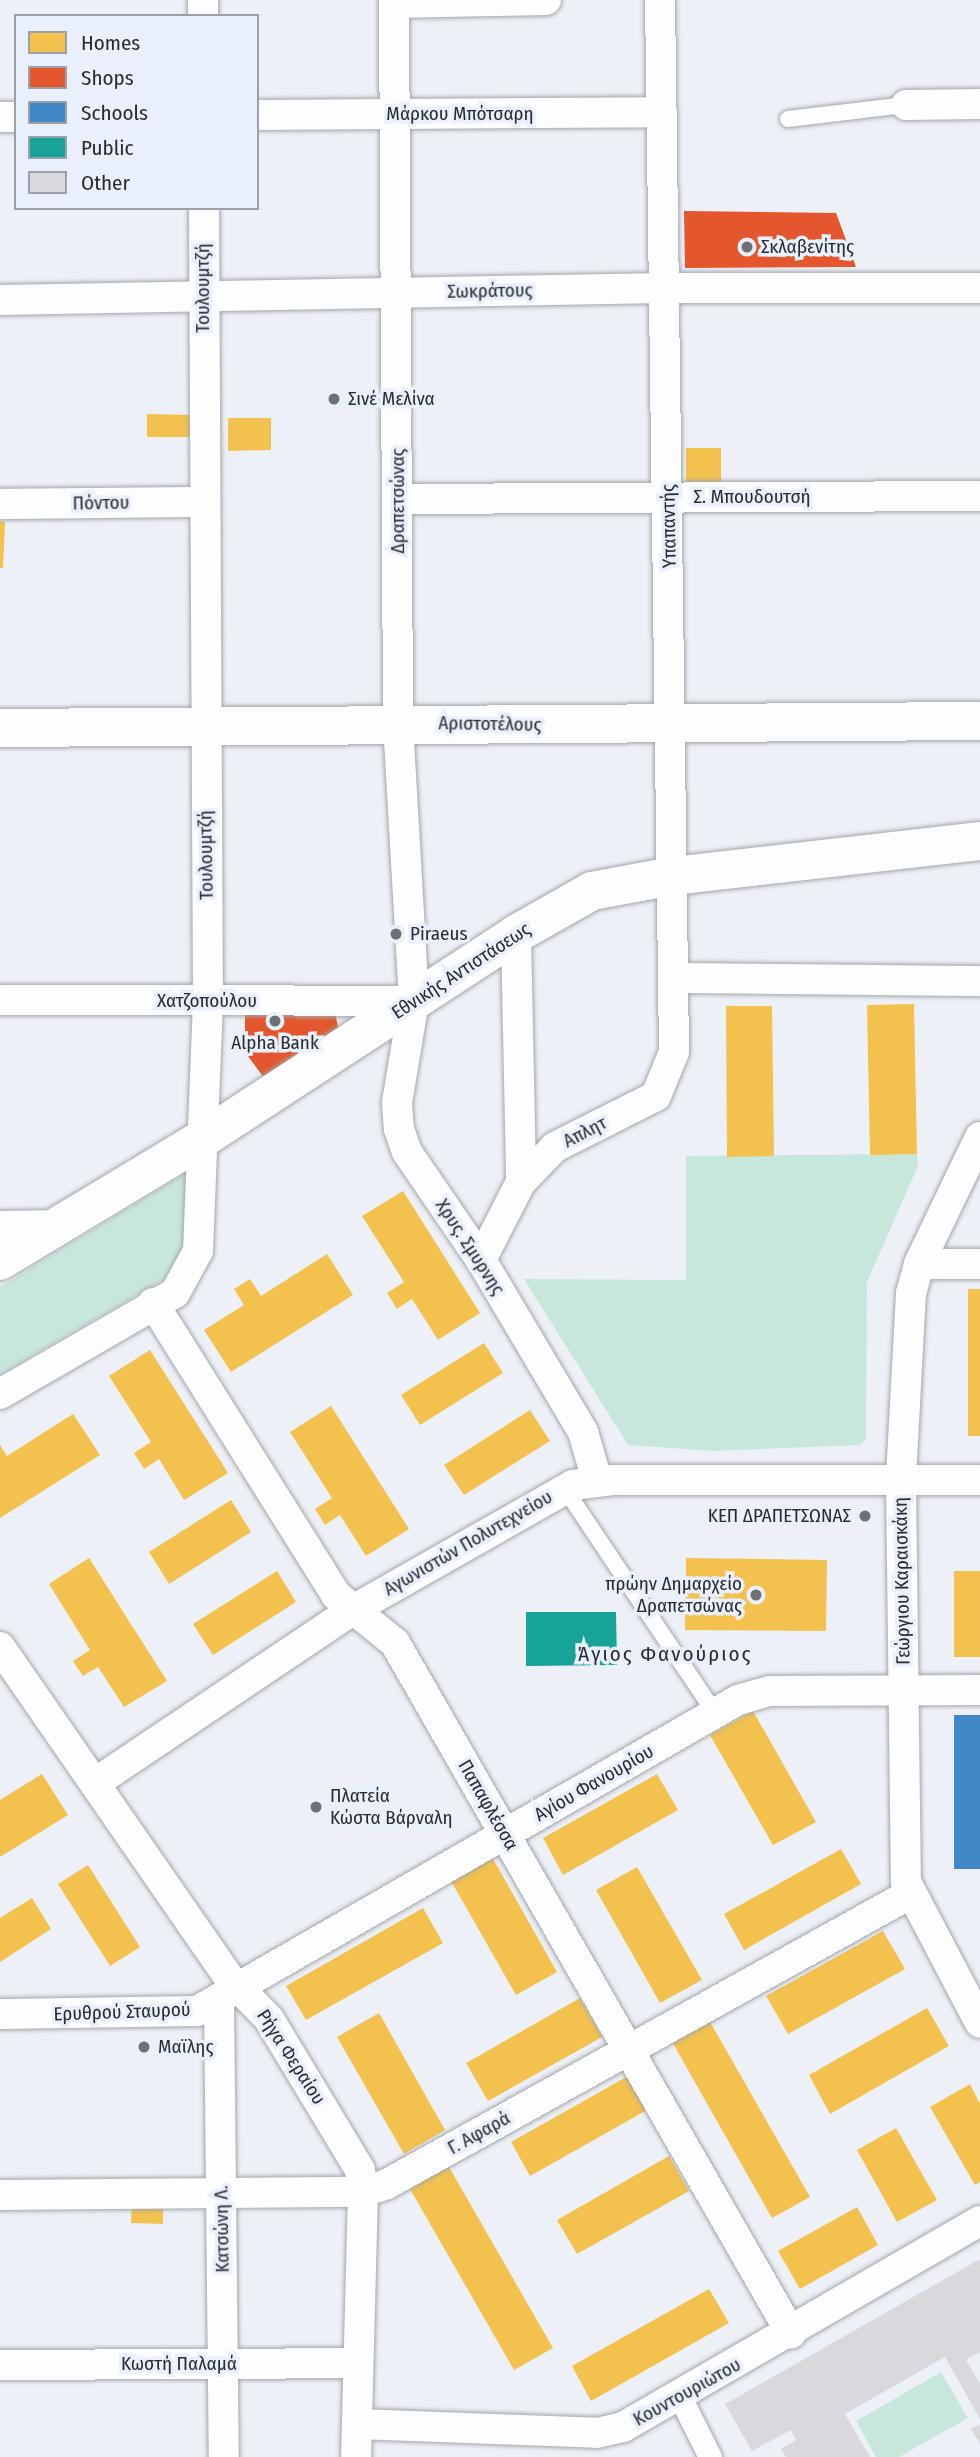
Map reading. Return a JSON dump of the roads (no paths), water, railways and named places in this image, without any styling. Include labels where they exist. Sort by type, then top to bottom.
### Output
[{"type":"street","points":[[394,2],[546,0]]},
{"type":"street","name":"Υπαπαντής","points":[[660,0],[672,726],[674,1052]]},
{"type":"street","name":"Δραπετσώνας","points":[[394,2],[393,114],[399,499],[398,723],[414,1001]]},
{"type":"street","points":[[906,106],[980,104]]},
{"type":"street","name":"Μάρκου Μπότσαρη","points":[[259,115],[662,112]]},
{"type":"street","name":"Τουλουμτζή","points":[[0,1394],[153,1303],[175,1293],[198,1251],[208,1001],[202,502],[204,210]]},
{"type":"street","name":"Σωκράτους","points":[[0,300],[666,288],[980,288]]},
{"type":"street","name":"Σ. Μπουδουτσή","points":[[399,499],[980,496]]},
{"type":"street","name":"Πόντου","points":[[0,504],[202,502]]},
{"type":"street","name":"Αριστοτέλους","points":[[0,728],[398,723],[672,726],[980,720]]},
{"type":"street","name":"Εθνικής Αντιστάσεως","points":[[0,1261],[202,1139],[516,934],[592,891],[673,876],[980,841]]},
{"type":"street","points":[[516,934],[521,1182]]},
{"type":"street","points":[[675,978],[980,981]]},
{"type":"street","name":"Χατζοπούλου","points":[[0,1000],[414,1001]]},
{"type":"street","name":"Χρυς. Σμυρνης","points":[[414,1001],[397,1103],[399,1129],[407,1152],[481,1260],[583,1432],[597,1480]]},
{"type":"street","name":"Απλητ","points":[[481,1260],[521,1182],[555,1147],[656,1096],[674,1052]]},
{"type":"street","name":"Γεώργιου Καραισκάκη","points":[[980,1137],[919,1264],[908,1312],[901,1479],[905,1871],[910,1894],[980,2023]]},
{"type":"street","points":[[0,1226],[58,1225]]},
{"type":"street","points":[[919,1264],[980,1264]]},
{"type":"street","name":"Παπαφλέσσα","points":[[153,1303],[336,1595],[351,1611],[395,1643],[790,2333]]},
{"type":"street","name":"Αγωνιστών Πολυτεχνείου","points":[[95,1783],[351,1611],[565,1489],[597,1480],[980,1479]]},
{"type":"street","name":"Ρήγα Φεραίου","points":[[0,1647],[95,1783],[229,1995],[269,2019],[353,2156],[363,2192],[356,2457]]},
{"type":"street","name":"Αγίου Φανουρίου","points":[[229,1995],[738,1700],[770,1692],[980,1690]]},
{"type":"street","name":"Γ. Αφαρά","points":[[0,2195],[363,2192],[387,2184],[910,1894]]},
{"type":"street","name":"Ερυθρού Σταυρού","points":[[0,2014],[187,2012],[229,1995]]},
{"type":"street","name":"Κατσώνη Λ.","points":[[224,2457],[222,2193],[229,1995]]},
{"type":"street","name":"Κουντουριώτου","points":[[357,2424],[597,2433],[623,2427],[680,2397],[980,2221]]},
{"type":"street","name":"Κωστή Παλαμά","points":[[0,2365],[357,2363]]},
{"type":"street","points":[[680,2397],[710,2457]]},
{"type":"lane","points":[[788,119],[906,106]]},
{"type":"lane","points":[[565,1489],[715,1713]]},
{"type":"place","name":"Σκλαβενίτης","points":[[747,247]]},
{"type":"place","name":"Σινέ Μελίνα","points":[[334,399]]},
{"type":"place","name":"Piraeus","points":[[396,934]]},
{"type":"place","name":"Alpha Bank","points":[[275,1021]]},
{"type":"place","name":"ΚΕΠ ΔΡΑΠΕΤΣΩΝΑΣ","points":[[865,1516]]},
{"type":"place","name":"πρώην Δημαρχείο Δραπετσώνας","points":[[756,1595]]},
{"type":"place","name":"Πλατεία Κώστα Βάρναλη","points":[[316,1807]]},
{"type":"place","name":"Μαϊλης","points":[[144,2047]]},
{"type":"district","name":"Άγιος Φανούριος","points":[[665,1654]]}]
